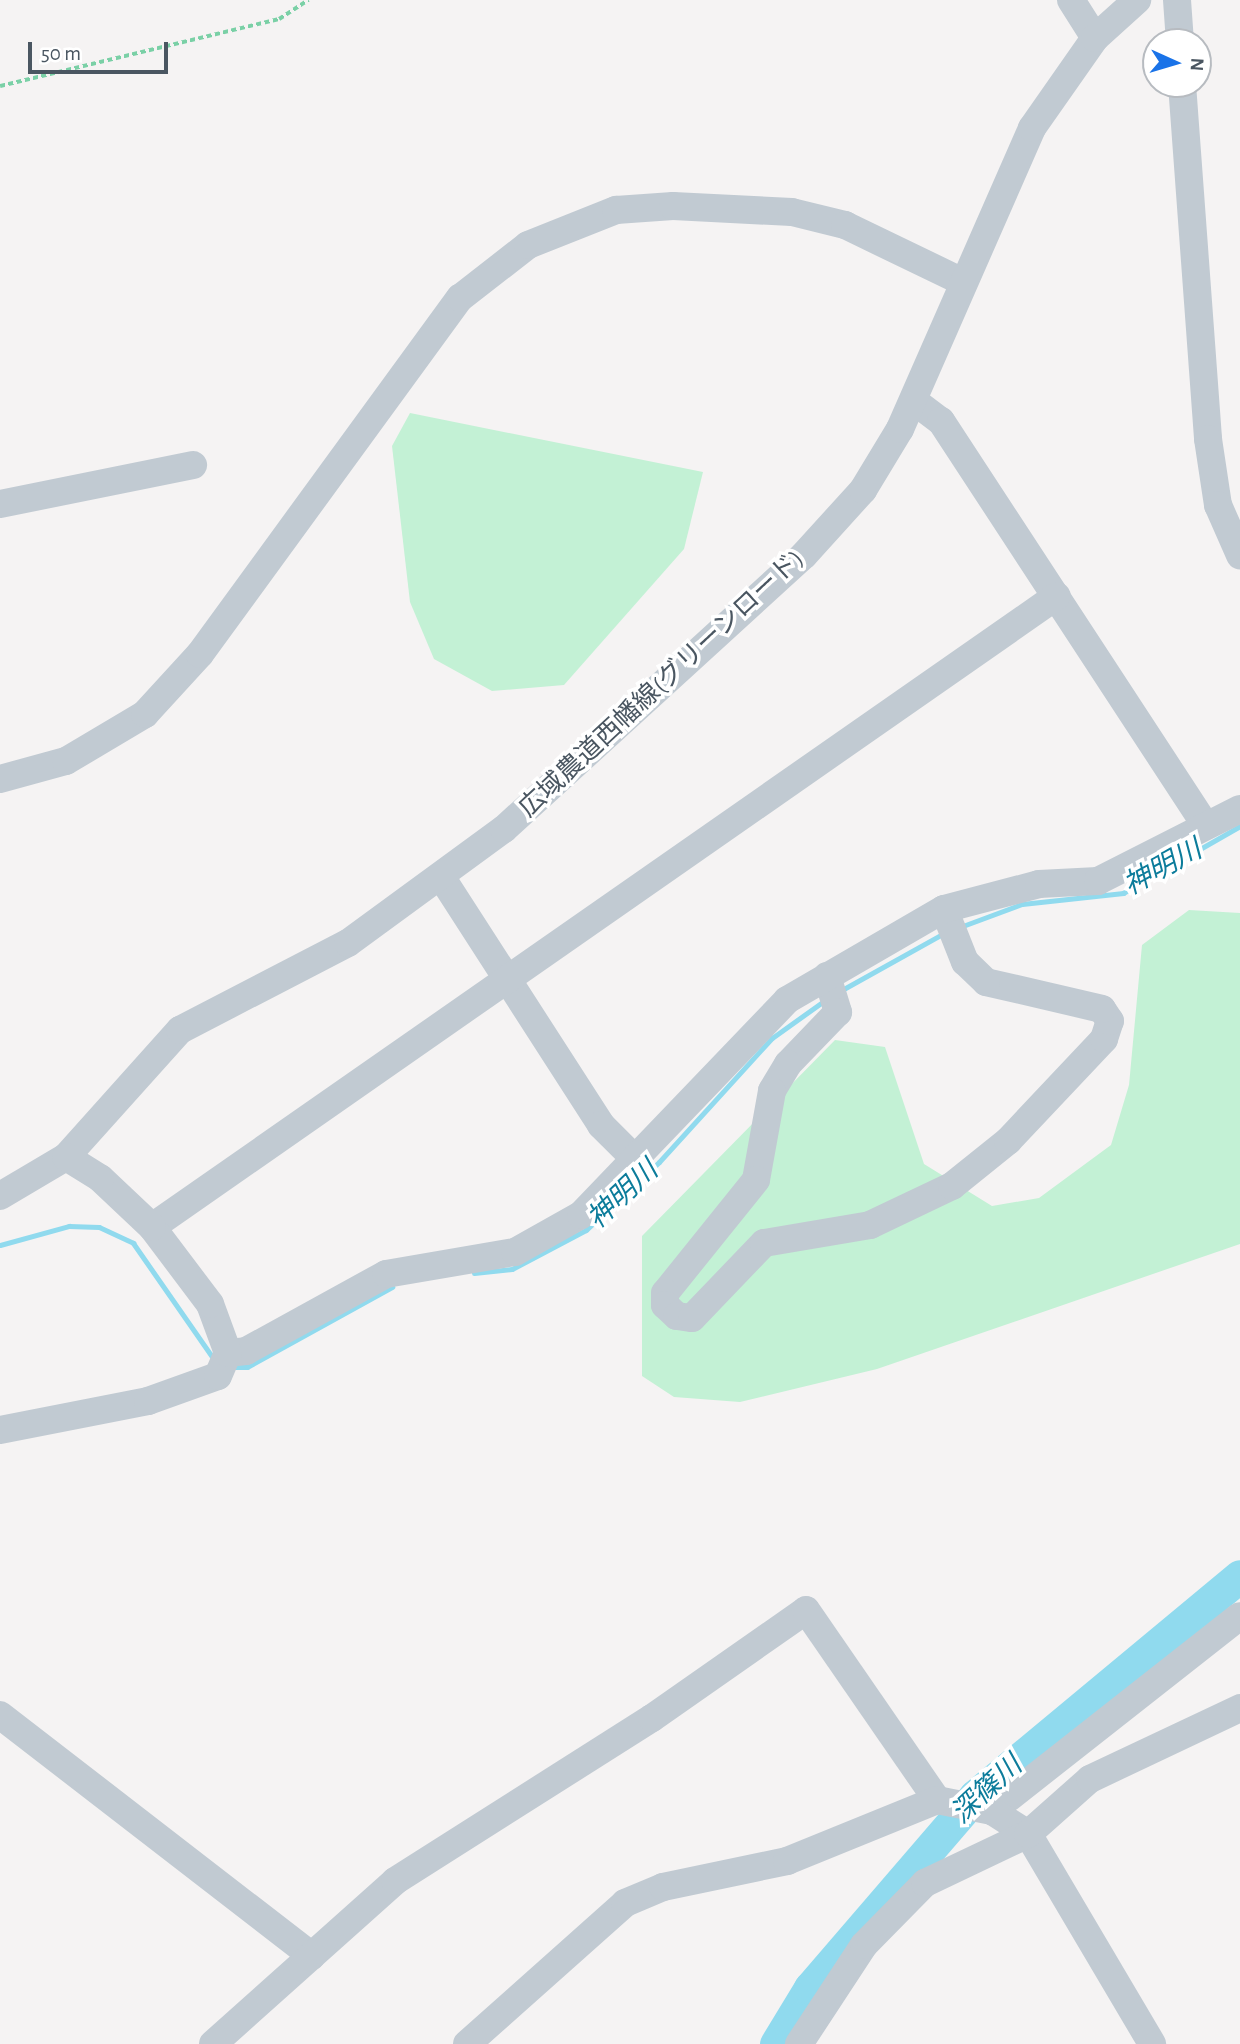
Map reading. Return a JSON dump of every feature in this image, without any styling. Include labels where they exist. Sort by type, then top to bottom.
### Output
[{"type":"street","points":[[1071,0],[1095,38]]},
{"type":"street","name":"広域農道西幡線(グリーンロード)","points":[[0,1196],[66,1157],[180,1030],[348,943],[442,878],[504,829],[804,555],[863,490],[914,401],[1031,128],[1095,38],[1137,0]]},
{"type":"street","points":[[1177,0],[1179,28]]},
{"type":"street","points":[[1183,98],[1208,439],[1218,505],[1240,555]]},
{"type":"street","points":[[0,779],[66,761],[145,714],[200,654],[460,298],[527,245],[616,210],[673,206],[792,212],[845,225],[963,282]]},
{"type":"street","points":[[914,401],[942,422],[1205,824]]},
{"type":"street","points":[[0,504],[192,465]]},
{"type":"street","points":[[152,1227],[1057,596]]},
{"type":"street","points":[[0,1430],[148,1401],[223,1365],[386,1274],[524,1248],[581,1215],[787,1000],[830,986],[948,921],[1039,884],[1098,881],[1240,808]]},
{"type":"street","points":[[442,878],[510,978],[601,1125],[635,1159]]},
{"type":"street","points":[[830,986],[838,1012],[772,1091],[756,1180],[664,1293],[665,1305],[677,1316],[692,1318],[764,1243],[870,1224],[952,1186],[1008,1141],[1104,1039],[1110,1021],[1102,1010],[986,982],[965,962],[948,921]]},
{"type":"street","points":[[66,1157],[100,1178],[152,1227],[210,1304],[223,1365]]},
{"type":"street","points":[[213,2044],[395,1881],[652,1718],[806,1610],[937,1800]]},
{"type":"street","points":[[992,1811],[1240,1616]]},
{"type":"street","points":[[799,2044],[840,1976],[925,1883],[1028,1834],[1090,1779],[1240,1708]]},
{"type":"street","points":[[0,1715],[312,1956]]},
{"type":"street","points":[[467,2044],[625,1902],[663,1887],[787,1861],[937,1800],[992,1811],[1028,1834],[1152,2044]]},
{"type":"path","points":[[0,86],[279,19],[309,0]]},
{"type":"green space","points":[[410,413],[703,472],[684,549],[564,685],[492,691],[434,659],[410,602],[392,446]]},
{"type":"green space","points":[[1189,910],[1240,913],[1240,1244],[877,1369],[740,1402],[674,1397],[642,1376],[642,1236],[835,1040],[885,1047],[924,1164],[992,1206],[1039,1198],[1111,1145],[1129,1085],[1142,945]]},
{"type":"waterway","name":"神明川","points":[[960,927],[1022,904],[1123,893],[1240,826]]},
{"type":"waterway","name":"神明川","points":[[840,991],[944,933]]},
{"type":"waterway","name":"神明川","points":[[474,1273],[512,1269],[586,1230],[659,1162],[772,1038],[825,1000]]},
{"type":"waterway","name":"神明川","points":[[0,1245],[69,1226],[99,1227],[133,1243],[215,1361]]},
{"type":"waterway","name":"神明川","points":[[230,1367],[247,1367],[392,1287]]},
{"type":"waterway","name":"深篠川","points":[[776,2044],[810,1988],[975,1796],[1240,1576]]}]
